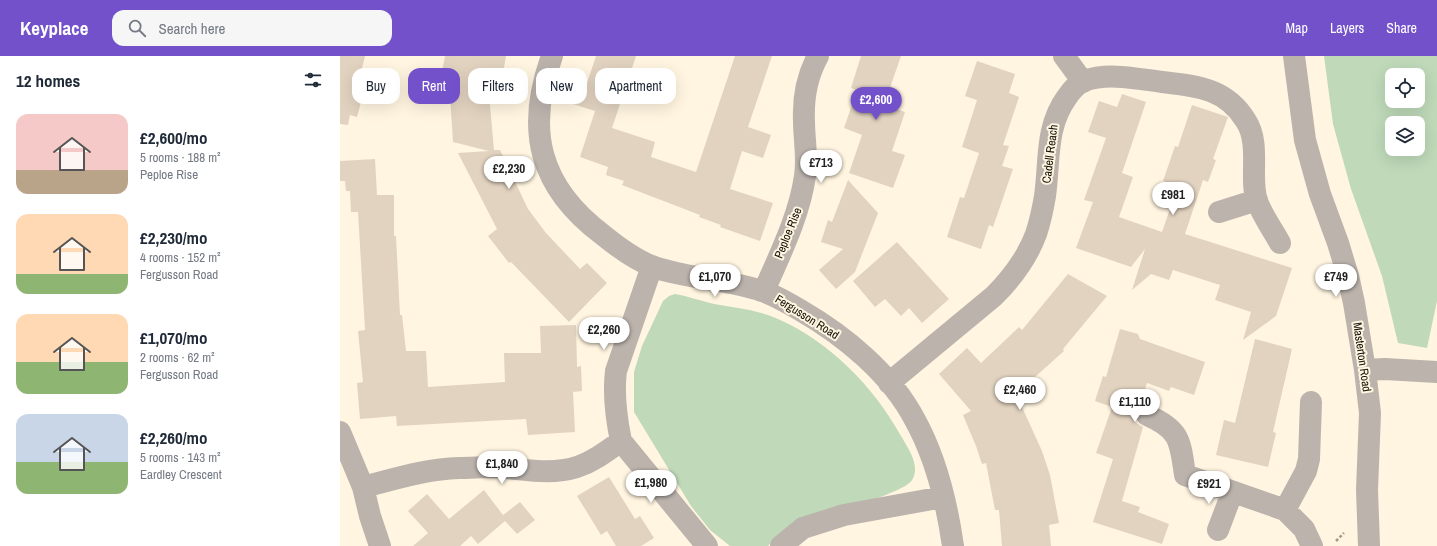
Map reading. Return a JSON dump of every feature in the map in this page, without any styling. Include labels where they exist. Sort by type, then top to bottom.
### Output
[{"type":"street","name":"Fergusson Road","points":[[552,56],[540,96],[538,122],[544,158],[553,182],[562,196],[589,225],[626,253],[652,266],[676,274],[764,291],[802,311],[833,332],[860,354],[889,383],[915,420],[936,471],[954,546]]},
{"type":"street","name":"Peploe Rise","points":[[764,291],[790,230],[802,192],[807,154],[804,123],[806,94],[818,56]]},
{"type":"street","points":[[1064,56],[1082,82],[1101,78],[1121,77],[1191,86],[1209,90],[1222,96],[1241,113],[1247,122],[1254,148],[1257,200],[1280,243]]},
{"type":"street","name":"Masterton Road","points":[[1294,56],[1305,140],[1320,194],[1338,242],[1348,276],[1365,370],[1370,413],[1367,490],[1369,546]]},
{"type":"street","name":"Cadell Reach","points":[[889,383],[994,296],[1009,282],[1019,267],[1036,234],[1045,197],[1051,128],[1070,92],[1082,82]]},
{"type":"street","points":[[1219,212],[1257,200]]},
{"type":"street","points":[[652,266],[616,371],[614,403],[622,441],[707,546]]},
{"type":"street","points":[[1365,370],[1385,369],[1437,372]]},
{"type":"street","points":[[1285,510],[1306,471],[1310,459],[1311,402]]},
{"type":"street","points":[[1147,415],[1166,424],[1178,438],[1185,475],[1232,493],[1258,500],[1285,510],[1304,529],[1312,546]]},
{"type":"street","points":[[340,432],[363,487],[370,516],[380,546]]},
{"type":"street","points":[[363,487],[421,472],[457,468],[493,467],[533,472],[551,472],[576,467],[593,460],[622,441]]},
{"type":"street","points":[[1218,530],[1232,493]]},
{"type":"street","points":[[781,546],[803,528],[844,515],[943,497]]},
{"type":"path","points":[[1344,525],[1345,539]]},
{"type":"path","points":[[1332,546],[1344,533]]},
{"type":"green space","points":[[1324,56],[1437,56],[1437,301],[1427,348],[1398,343],[1382,276],[1351,189],[1333,124]]},
{"type":"green space","points":[[675,294],[710,303],[753,311],[778,319],[815,340],[832,353],[863,383],[890,418],[912,457],[915,469],[912,480],[905,486],[875,499],[788,528],[768,546],[730,546],[710,530],[691,506],[634,412],[634,372],[642,346],[663,301],[669,296]]},
{"type":"building","points":[[340,56],[365,56],[362,68],[352,68],[352,104],[360,104],[357,117],[350,115],[348,125],[340,124]]},
{"type":"building","points":[[445,56],[506,56],[504,68],[468,68],[468,104],[490,104],[494,150],[500,150],[528,209],[546,233],[580,269],[587,263],[607,283],[569,322],[511,262],[509,263],[488,236],[497,229],[458,153],[489,151],[453,142],[451,104],[460,104],[460,68],[443,68]]},
{"type":"building","points":[[596,56],[636,56],[632,68],[595,68],[595,104],[620,104],[612,128],[655,142],[651,157],[696,172],[735,56],[772,56],[748,127],[771,135],[763,158],[742,151],[730,189],[773,203],[760,241],[720,227],[721,225],[699,217],[700,215],[622,185],[624,181],[606,175],[608,167],[580,157],[595,111],[573,104],[587,104],[587,83]]},
{"type":"building","points":[[861,56],[901,56],[884,105],[905,112],[892,151],[905,155],[893,188],[849,173],[862,135],[844,128],[857,90],[851,88]]},
{"type":"building","points":[[977,61],[1015,74],[1009,93],[1019,97],[1003,145],[1009,146],[1002,166],[1013,169],[993,227],[989,225],[981,249],[947,237],[960,197],[964,198],[979,153],[962,147],[977,100],[965,96]]},
{"type":"building","points":[[1122,94],[1146,102],[1122,173],[1133,177],[1119,217],[1162,232],[1178,186],[1163,181],[1175,146],[1178,147],[1192,105],[1228,117],[1213,159],[1216,160],[1208,182],[1203,180],[1185,234],[1292,268],[1276,316],[1243,340],[1251,312],[1215,300],[1220,285],[1173,270],[1169,280],[1151,274],[1132,290],[1145,249],[1131,267],[1076,248],[1093,202],[1084,200],[1106,138],[1088,132],[1099,101],[1117,107]]},
{"type":"building","points":[[375,159],[377,195],[394,195],[394,236],[396,236],[400,315],[402,315],[406,351],[426,351],[428,387],[505,382],[504,353],[541,353],[540,326],[576,325],[577,367],[581,366],[582,391],[573,392],[575,432],[528,435],[526,419],[397,426],[396,416],[360,419],[357,383],[363,382],[358,331],[365,330],[358,212],[351,212],[350,191],[346,191],[345,181],[340,181],[340,161]]},
{"type":"building","points":[[848,180],[878,213],[855,272],[836,289],[819,270],[843,249],[821,242],[828,220],[832,222]]},
{"type":"building","points":[[897,242],[949,299],[922,323],[909,308],[901,316],[885,299],[875,307],[853,281]]},
{"type":"building","points":[[1068,274],[1107,296],[1063,349],[1064,351],[1016,394],[1042,451],[1050,475],[1059,523],[1049,525],[1051,546],[1002,546],[999,510],[995,510],[986,463],[982,464],[963,415],[971,411],[939,374],[967,348],[981,363],[1019,327],[1022,330]]},
{"type":"building","points":[[1120,329],[1138,334],[1140,339],[1205,362],[1194,395],[1171,387],[1169,391],[1147,383],[1140,405],[1136,410],[1135,422],[1143,427],[1122,501],[1140,507],[1138,512],[1169,524],[1162,544],[1093,522],[1113,459],[1096,453],[1112,407],[1095,401],[1103,376],[1106,377]]},
{"type":"building","points":[[1255,339],[1292,349],[1273,432],[1276,433],[1268,467],[1216,455],[1224,420],[1235,423]]},
{"type":"building","points":[[609,477],[635,519],[640,516],[654,538],[641,546],[616,546],[607,531],[601,535],[577,496]]},
{"type":"building","points":[[484,490],[503,515],[520,502],[535,520],[517,534],[505,521],[478,544],[471,536],[460,546],[413,546],[428,533],[408,511],[427,494],[449,519]]}]
